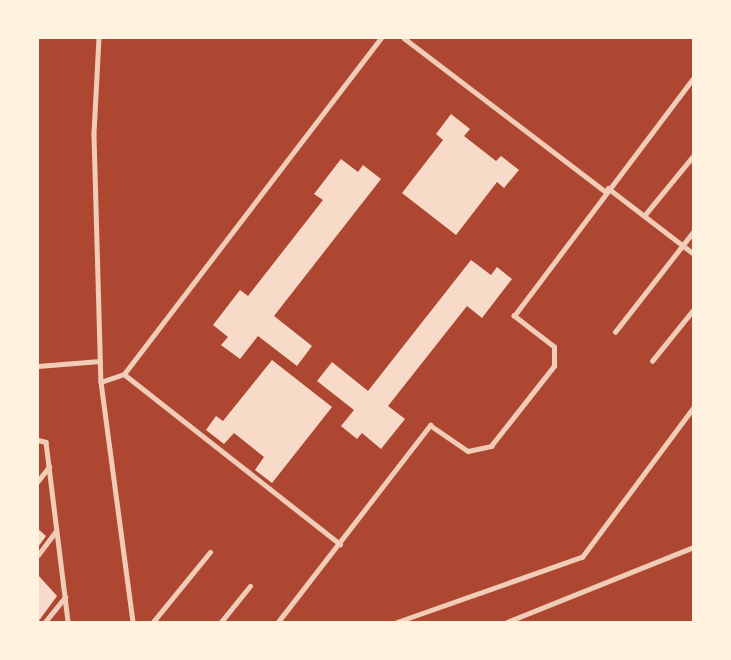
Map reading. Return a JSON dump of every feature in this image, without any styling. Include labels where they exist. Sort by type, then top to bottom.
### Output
[{"type":"lane","points":[[99,38],[94,135],[101,382],[133,622]]},
{"type":"lane","points":[[101,382],[124,374],[381,38]]},
{"type":"lane","points":[[404,38],[693,254]]},
{"type":"lane","points":[[278,622],[430,425],[468,451],[491,446],[554,366],[554,347],[514,316],[693,77]]},
{"type":"lane","points":[[644,216],[693,155]]},
{"type":"lane","points":[[615,332],[693,231]]},
{"type":"lane","points":[[652,361],[693,309]]},
{"type":"lane","points":[[38,366],[100,361]]},
{"type":"lane","points":[[124,374],[340,544]]},
{"type":"lane","points":[[397,622],[582,557],[693,406]]},
{"type":"lane","points":[[38,440],[46,442],[68,622]]},
{"type":"lane","points":[[38,481],[49,466]]},
{"type":"lane","points":[[38,555],[57,530]]},
{"type":"lane","points":[[507,622],[693,547]]},
{"type":"lane","points":[[153,622],[210,552]]},
{"type":"lane","points":[[221,622],[250,586]]},
{"type":"lane","points":[[45,622],[64,597]]},
{"type":"shaded area","points":[[38,38],[693,38],[693,622],[38,622]]},
{"type":"building","points":[[451,114],[470,129],[464,136],[496,161],[501,156],[519,170],[504,188],[497,182],[456,235],[402,193],[443,140],[436,134]]},
{"type":"building","points":[[341,159],[358,172],[363,165],[381,179],[274,316],[312,346],[297,366],[258,336],[240,359],[221,345],[228,337],[213,325],[240,290],[248,296],[323,200],[314,194]]},
{"type":"building","points":[[471,260],[491,275],[497,267],[512,279],[482,318],[467,306],[388,406],[405,419],[381,449],[362,433],[357,439],[341,426],[354,410],[317,381],[332,362],[368,391]]},
{"type":"building","points":[[272,360],[332,407],[272,483],[255,470],[264,457],[234,433],[224,444],[206,430],[216,416],[223,421]]},
{"type":"building","points":[[38,529],[46,536],[38,547]]},
{"type":"building","points":[[38,575],[57,596],[38,622]]}]
